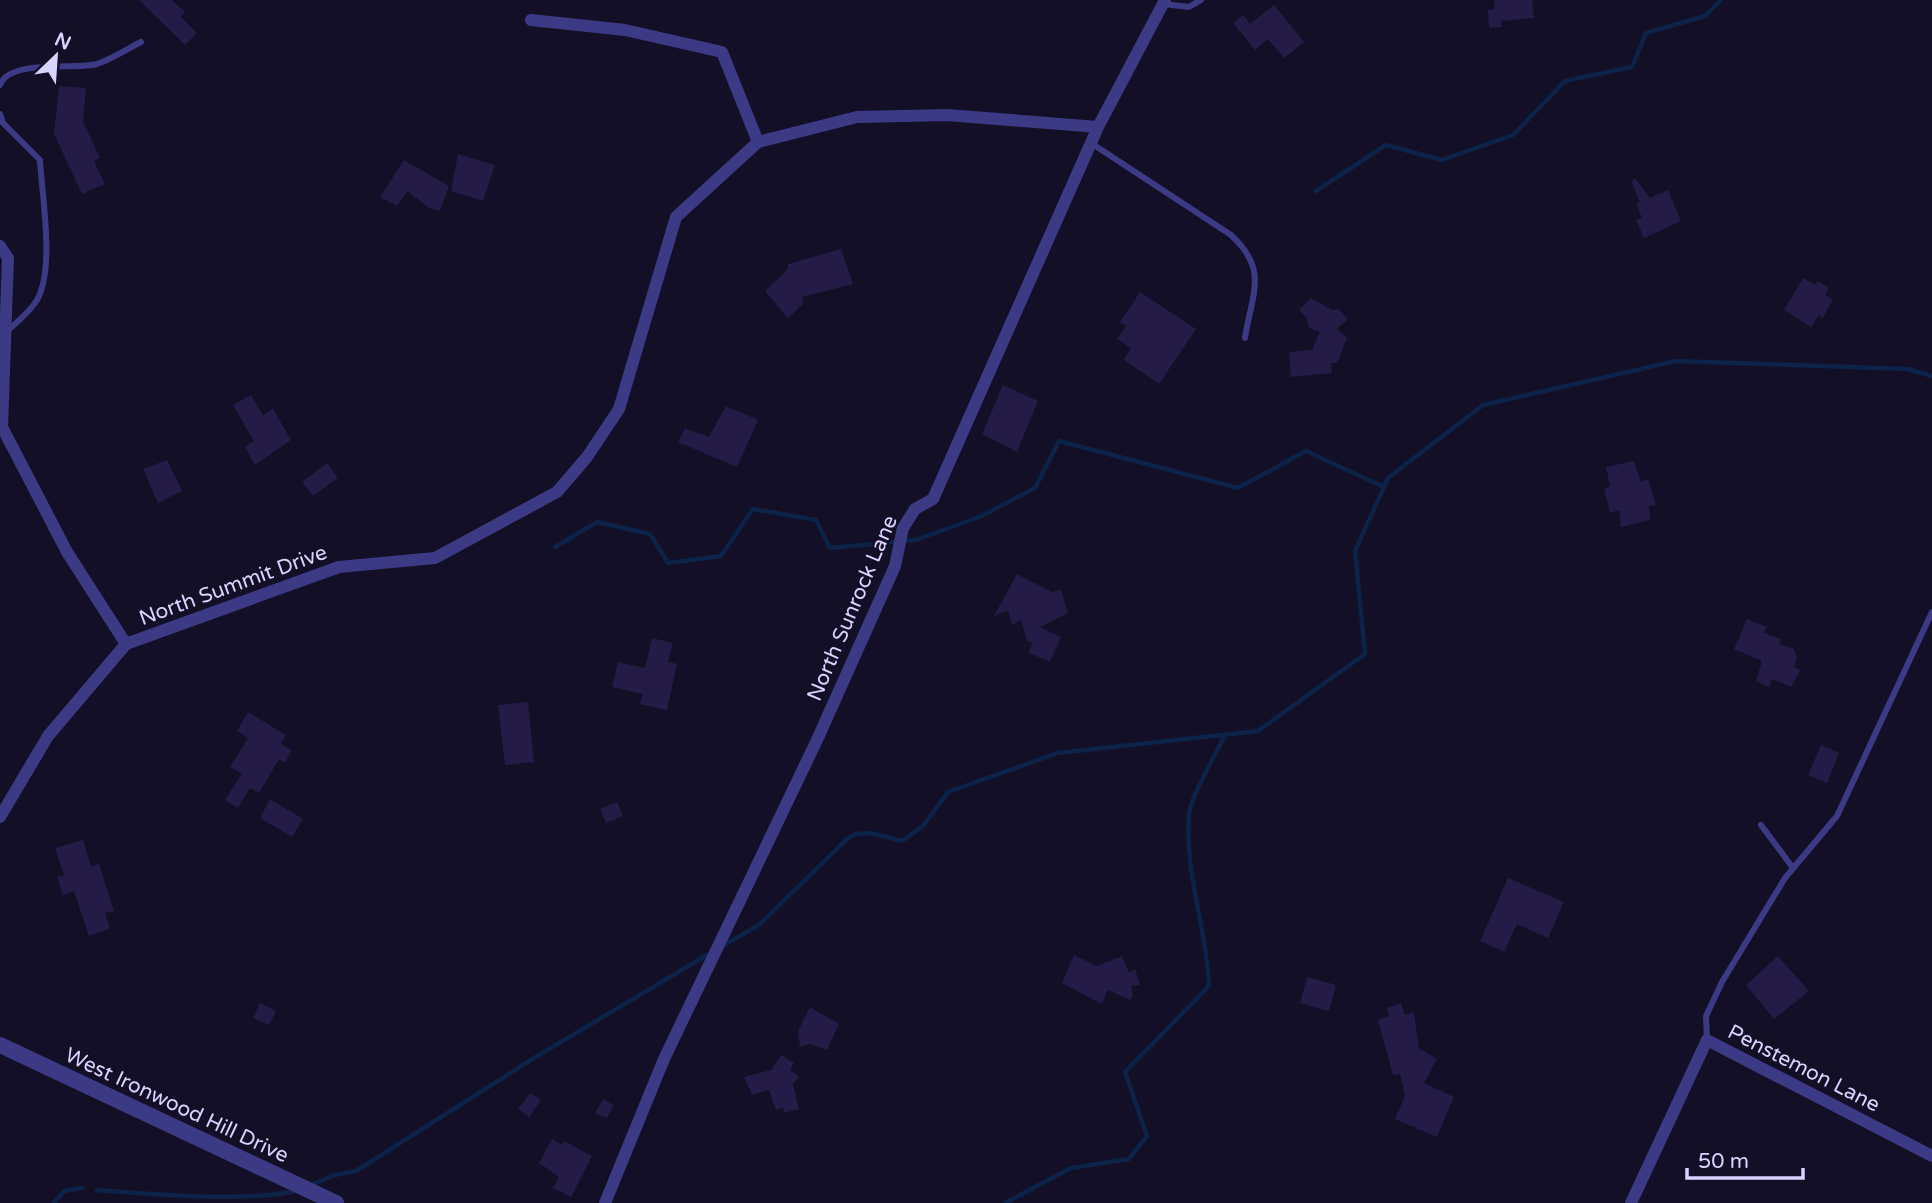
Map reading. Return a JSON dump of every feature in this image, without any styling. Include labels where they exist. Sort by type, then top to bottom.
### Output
[{"type":"street","name":"North Sunrock Lane","points":[[605,1203],[664,1059],[817,740],[895,566],[903,528],[915,509],[933,499],[1098,127],[1162,1]]},
{"type":"street","points":[[531,20],[625,30],[722,52],[758,142]]},
{"type":"street","name":"North Summit Drive","points":[[0,817],[48,736],[126,644],[339,567],[435,558],[556,492],[587,457],[619,409],[676,216],[758,142],[857,117],[947,115],[1098,127]]},
{"type":"street","points":[[0,246],[8,258],[2,426],[67,552],[126,644]]},
{"type":"street","name":"Penstemon Lane","points":[[1631,1203],[1707,1040],[1932,1156]]},
{"type":"street","name":"West Ironwood Hill Drive","points":[[0,1045],[336,1203]]},
{"type":"lane","points":[[1162,1],[1189,7],[1200,0]]},
{"type":"lane","points":[[0,85],[10,74],[26,69],[97,64],[141,42]]},
{"type":"lane","points":[[0,114],[3,123],[40,160],[46,271],[37,299],[27,314],[5,332]]},
{"type":"lane","points":[[1091,144],[1231,235],[1245,248],[1254,261],[1256,279],[1245,338]]},
{"type":"lane","points":[[1707,1040],[1706,1016],[1722,982],[1793,868],[1837,816],[1932,612]]},
{"type":"lane","points":[[1761,825],[1773,845],[1793,868]]},
{"type":"building","points":[[139,0],[172,0],[185,12],[181,17],[197,33],[185,45]]},
{"type":"building","points":[[1494,0],[1532,0],[1534,18],[1501,21],[1502,27],[1489,28],[1488,10],[1495,9]]},
{"type":"building","points":[[1274,5],[1304,42],[1284,58],[1268,39],[1255,50],[1233,23],[1243,15],[1250,24]]},
{"type":"building","points":[[59,86],[86,88],[83,121],[100,158],[94,161],[105,184],[82,194],[54,134]]},
{"type":"building","points":[[458,154],[495,165],[483,201],[451,191]]},
{"type":"building","points":[[404,160],[449,186],[440,211],[429,208],[407,191],[397,206],[380,197]]},
{"type":"building","points":[[1635,178],[1650,198],[1668,190],[1681,221],[1644,238],[1636,220],[1642,218],[1636,204],[1640,202],[1631,181]]},
{"type":"building","points":[[841,249],[853,284],[802,297],[803,304],[788,318],[765,291],[788,269],[788,264]]},
{"type":"building","points":[[1803,278],[1815,285],[1818,281],[1829,288],[1825,295],[1833,299],[1823,318],[1819,315],[1811,327],[1784,310]]},
{"type":"building","points":[[1140,292],[1196,329],[1159,384],[1124,360],[1131,348],[1117,339],[1126,326],[1120,322]]},
{"type":"building","points":[[1311,298],[1332,310],[1339,309],[1348,319],[1337,329],[1347,338],[1337,363],[1331,363],[1332,373],[1291,377],[1289,352],[1312,350],[1320,332],[1308,327],[1307,318],[1299,310]]},
{"type":"building","points":[[1003,385],[1038,401],[1017,452],[982,434]]},
{"type":"building","points":[[251,395],[263,415],[273,409],[291,440],[255,465],[245,447],[254,441],[233,405]]},
{"type":"building","points":[[726,406],[758,420],[737,467],[678,442],[685,428],[709,437]]},
{"type":"building","points":[[167,460],[182,491],[158,503],[143,469]]},
{"type":"building","points":[[1634,461],[1641,482],[1648,479],[1656,505],[1649,506],[1650,520],[1621,527],[1619,510],[1610,513],[1604,489],[1610,486],[1606,467]]},
{"type":"building","points":[[327,463],[338,478],[313,496],[302,482]]},
{"type":"building","points":[[1017,574],[1052,592],[1061,590],[1068,613],[1040,627],[1061,637],[1050,662],[1029,653],[1032,643],[1027,641],[1021,620],[1012,625],[1008,610],[994,616]]},
{"type":"building","points":[[1747,619],[1767,627],[1764,633],[1782,639],[1779,644],[1794,649],[1797,658],[1794,667],[1800,670],[1791,687],[1772,679],[1769,687],[1756,681],[1762,661],[1734,649]]},
{"type":"building","points":[[652,638],[673,643],[668,662],[677,664],[667,710],[640,704],[643,694],[612,687],[618,662],[645,668]]},
{"type":"building","points":[[528,702],[534,762],[505,765],[498,705]]},
{"type":"building","points":[[248,712],[286,735],[281,744],[292,750],[285,763],[279,759],[259,793],[250,788],[238,808],[225,800],[242,773],[230,767],[248,738],[237,731]]},
{"type":"building","points":[[1821,745],[1839,753],[1827,783],[1808,775]]},
{"type":"building","points":[[270,799],[303,819],[292,837],[260,818]]},
{"type":"building","points":[[617,802],[623,816],[606,823],[600,809]]},
{"type":"building","points":[[83,840],[91,866],[99,864],[114,911],[105,913],[110,929],[89,936],[74,891],[63,895],[57,877],[64,875],[55,848]]},
{"type":"building","points":[[1508,878],[1564,902],[1548,938],[1517,924],[1504,952],[1480,941]]},
{"type":"building","points":[[1074,955],[1097,966],[1122,956],[1129,973],[1135,969],[1140,985],[1131,986],[1133,996],[1130,1000],[1108,990],[1102,1004],[1062,983]]},
{"type":"building","points":[[1778,956],[1809,991],[1774,1019],[1746,985]]},
{"type":"building","points":[[1307,977],[1336,985],[1329,1011],[1300,1003]]},
{"type":"building","points":[[260,1003],[276,1011],[269,1025],[253,1018]]},
{"type":"building","points":[[1401,1003],[1405,1015],[1414,1012],[1419,1048],[1437,1059],[1424,1083],[1454,1097],[1437,1137],[1395,1119],[1405,1096],[1400,1074],[1393,1075],[1378,1020],[1389,1016],[1387,1008]]},
{"type":"building","points":[[810,1007],[839,1024],[827,1050],[810,1044],[800,1047],[798,1031]]},
{"type":"building","points":[[781,1055],[794,1063],[790,1070],[799,1077],[793,1084],[799,1109],[784,1113],[783,1107],[776,1110],[769,1090],[752,1095],[744,1077],[771,1070]]},
{"type":"building","points":[[530,1093],[541,1100],[529,1117],[518,1109]]},
{"type":"building","points":[[603,1099],[614,1105],[607,1118],[595,1113]]},
{"type":"building","points":[[552,1139],[562,1145],[564,1141],[592,1156],[571,1197],[553,1188],[559,1177],[539,1163]]},
{"type":"waterway","points":[[1316,191],[1386,145],[1442,160],[1513,135],[1565,81],[1632,67],[1646,33],[1705,16],[1721,0]]},
{"type":"waterway","points":[[723,946],[760,924],[847,839],[856,834],[871,833],[902,841],[923,826],[948,792],[1058,753],[1258,731],[1365,654],[1355,551],[1388,478],[1483,405],[1676,361],[1908,369],[1932,376]]},
{"type":"waterway","points":[[555,547],[597,522],[650,534],[668,563],[721,556],[753,509],[816,520],[830,548],[916,540],[982,516],[1035,488],[1059,441],[1238,488],[1306,451],[1384,487]]},
{"type":"waterway","points":[[1005,1203],[1071,1168],[1129,1159],[1147,1136],[1125,1072],[1209,986],[1190,857],[1189,814],[1199,786],[1225,735]]},
{"type":"waterway","points":[[309,1186],[335,1175],[356,1171],[534,1058],[712,952]]},
{"type":"waterway","points":[[54,1203],[64,1191],[82,1188]]},
{"type":"waterway","points":[[97,1190],[229,1197],[298,1190]]}]
